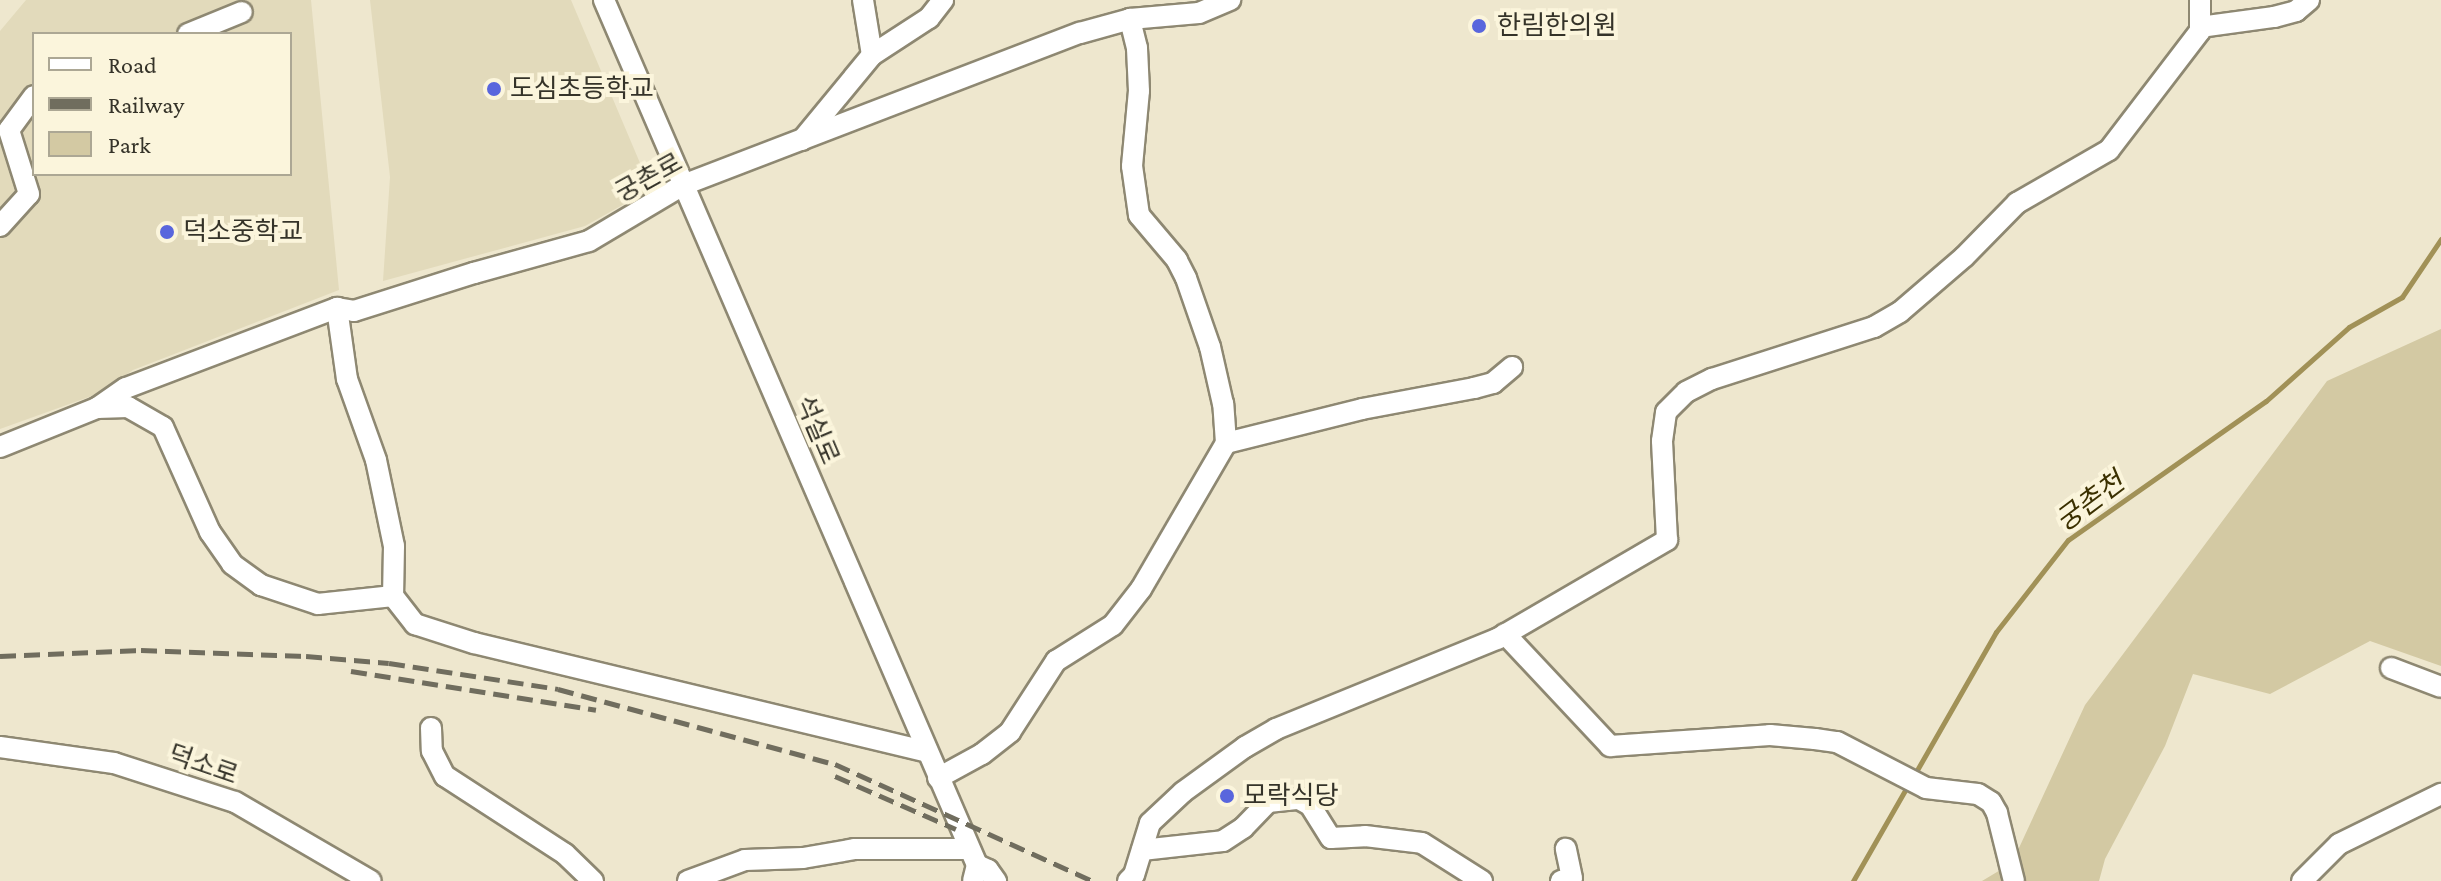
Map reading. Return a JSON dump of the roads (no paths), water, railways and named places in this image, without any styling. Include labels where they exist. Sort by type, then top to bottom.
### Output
[{"type":"street","name":"석실로","points":[[604,0],[973,865]]},
{"type":"street","points":[[863,0],[872,55]]},
{"type":"street","points":[[802,140],[872,55],[929,18],[943,0]]},
{"type":"street","name":"궁촌로","points":[[0,447],[97,408],[126,388],[337,308],[354,311],[589,241],[683,185],[1080,33],[1130,19],[1199,13],[1230,0]]},
{"type":"street","points":[[1128,881],[1134,875],[1150,823],[1183,792],[1245,747],[1276,729],[1505,634],[1667,540],[1666,412],[1686,392],[1712,379],[1874,327],[1900,312],[1964,257],[2017,203],[2109,150],[2200,27],[2200,0]]},
{"type":"street","points":[[2200,27],[2274,17],[2296,11],[2309,0]]},
{"type":"street","points":[[193,32],[242,12]]},
{"type":"street","points":[[938,778],[982,754],[1010,732],[1056,661],[1113,625],[1141,589],[1226,443],[1223,404],[1210,347],[1186,278],[1177,260],[1139,215],[1132,166],[1139,91],[1137,48],[1130,19]]},
{"type":"street","points":[[0,226],[29,194],[9,130],[32,99]]},
{"type":"street","points":[[337,308],[347,379],[376,460],[394,546],[393,596],[415,624],[474,643],[927,752]]},
{"type":"street","points":[[1226,443],[1362,409],[1493,383],[1512,367]]},
{"type":"street","points":[[97,408],[128,407],[163,427],[210,532],[232,564],[261,585],[318,604],[393,596]]},
{"type":"street","points":[[1505,634],[1610,746],[1770,735],[1815,739],[1837,742],[1921,786],[1978,794],[1991,802],[1997,813],[2014,881]]},
{"type":"street","points":[[2391,668],[2441,687]]},
{"type":"street","points":[[431,728],[432,751],[445,776],[565,854],[593,881]]},
{"type":"street","name":"덕소로","points":[[0,747],[114,763],[235,802],[371,881]]},
{"type":"street","points":[[2302,881],[2339,844],[2441,794]]},
{"type":"street","points":[[1142,850],[1223,841],[1243,828],[1268,802],[1299,799],[1310,805],[1331,838],[1365,836],[1422,843],[1482,881]]},
{"type":"street","points":[[688,881],[745,860],[803,858],[855,849],[973,865],[988,870],[996,881]]},
{"type":"street","points":[[1561,881],[1572,878],[1566,849]]},
{"type":"waterway","name":"궁촌천","points":[[1913,777],[1996,632],[2068,540],[2266,401],[2349,327],[2402,297],[2441,239]]},
{"type":"waterway","name":"궁촌천","points":[[1853,881],[1908,785]]},
{"type":"railway","points":[[0,656],[141,650],[306,656],[389,663],[558,689],[835,764],[1093,881]]},
{"type":"railway","points":[[351,671],[596,710]]},
{"type":"railway","points":[[835,776],[956,829]]},
{"type":"place","name":"한림한의원","points":[[1479,26]]},
{"type":"place","name":"도심초등학교","points":[[494,89]]},
{"type":"place","name":"덕소중학교","points":[[167,232]]},
{"type":"place","name":"모락식당","points":[[1227,796]]}]
